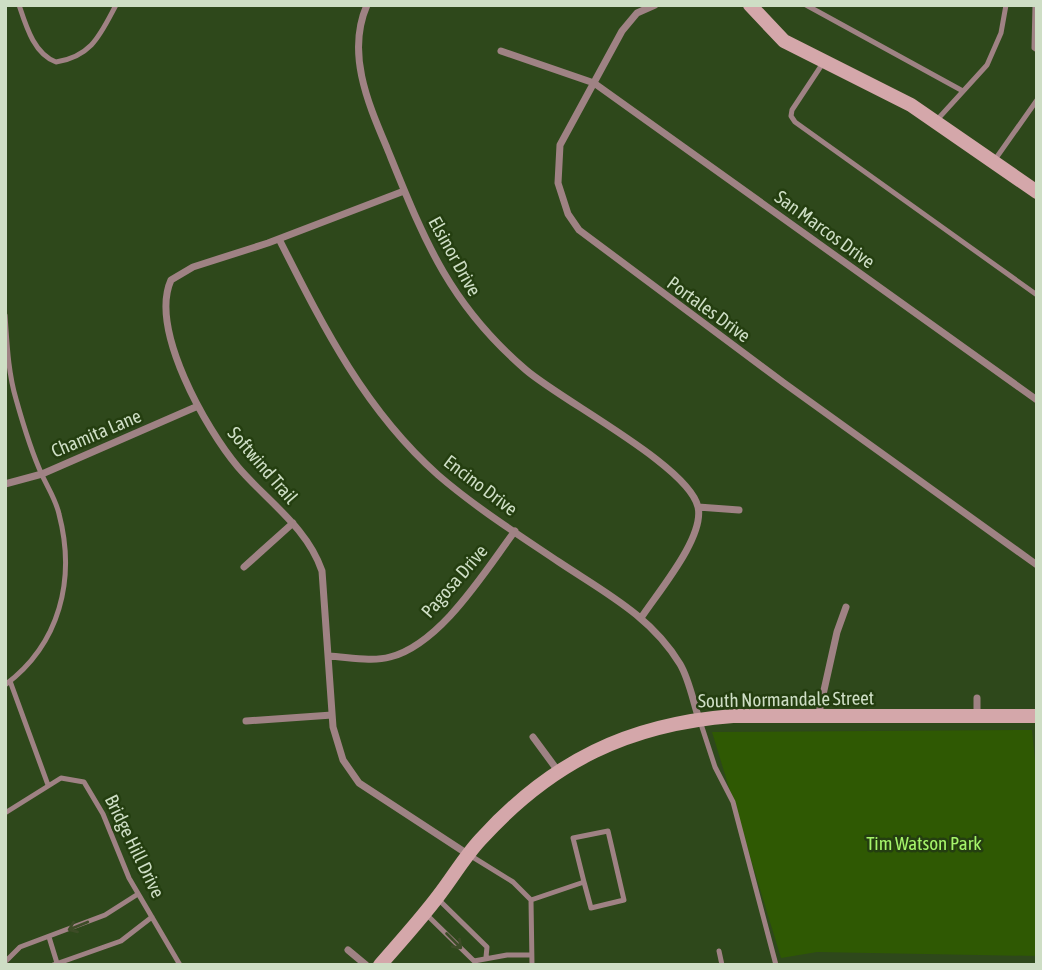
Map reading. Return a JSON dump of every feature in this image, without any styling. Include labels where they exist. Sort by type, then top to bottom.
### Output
[{"type":"street","name":"Elsinor Drive","points":[[367,5],[359,28],[360,70],[371,110],[404,191],[440,268],[457,297],[485,333],[528,372],[661,462],[690,488],[698,507]]},
{"type":"street","name":"Portales Drive","points":[[655,5],[632,18],[560,145],[556,167],[568,214],[579,230],[773,376],[1037,565]]},
{"type":"street","points":[[750,5],[784,41],[936,121],[1037,191]]},
{"type":"street","name":"San Marcos Drive","points":[[501,51],[594,83],[1037,400]]},
{"type":"street","name":"Softwind Trail","points":[[404,191],[279,239],[193,267],[171,280],[166,300],[170,337],[198,406],[237,466],[293,523],[317,557],[321,571],[330,656],[332,715],[343,760],[359,783],[469,855]]},
{"type":"street","name":"Encino Drive","points":[[279,239],[351,375],[392,429],[440,476],[642,618],[681,666],[699,719]]},
{"type":"street","name":"Chamita Lane","points":[[5,484],[42,474],[198,406]]},
{"type":"street","points":[[642,618],[699,527],[698,507],[739,510]]},
{"type":"street","points":[[244,567],[293,523]]},
{"type":"street","name":"Pagosa Drive","points":[[330,656],[378,659],[407,649],[430,633],[461,604],[515,531]]},
{"type":"street","points":[[818,717],[837,632],[846,607]]},
{"type":"street","points":[[976,717],[977,698]]},
{"type":"street","points":[[246,721],[332,715]]},
{"type":"street","name":"South Normandale Street","points":[[380,965],[438,898],[469,855],[530,791],[558,771],[638,732],[699,719],[1037,716]]},
{"type":"street","points":[[533,737],[558,771]]},
{"type":"street","points":[[348,950],[366,965]]},
{"type":"lane","points":[[19,5],[29,34],[41,51],[57,62],[81,56],[102,32],[116,5]]},
{"type":"lane","points":[[806,5],[961,90]]},
{"type":"lane","points":[[936,121],[961,90],[987,65],[1001,33],[1006,5]]},
{"type":"lane","points":[[1035,5],[1034,48],[1037,50]]},
{"type":"lane","points":[[823,63],[792,110],[791,116],[795,122],[1037,295]]},
{"type":"lane","points":[[994,161],[1037,100]]},
{"type":"lane","points":[[5,315],[15,397],[37,462],[59,512],[64,538],[62,601],[55,626],[47,642],[8,683],[48,785]]},
{"type":"lane","points":[[699,719],[715,767],[733,802],[776,965]]},
{"type":"lane","name":"Bridge Hill Drive","points":[[5,813],[61,778],[84,782],[103,814],[138,894],[180,965]]},
{"type":"lane","points":[[608,831],[624,900],[591,908],[584,882],[573,838],[608,831]]},
{"type":"lane","points":[[469,855],[513,882],[531,900],[532,965]]},
{"type":"lane","points":[[531,900],[584,882]]},
{"type":"lane","points":[[5,962],[20,947],[105,915],[138,894]]},
{"type":"lane","points":[[438,898],[487,947],[486,957]]},
{"type":"lane","points":[[425,912],[474,961],[486,957],[530,955]]},
{"type":"lane","points":[[49,937],[55,964],[121,941],[152,917]]},
{"type":"lane","points":[[719,951],[722,965]]},
{"type":"green space","name":"Tim Watson Park","points":[[1032,730],[1037,780],[1037,956],[817,952],[781,958],[712,732]]}]
